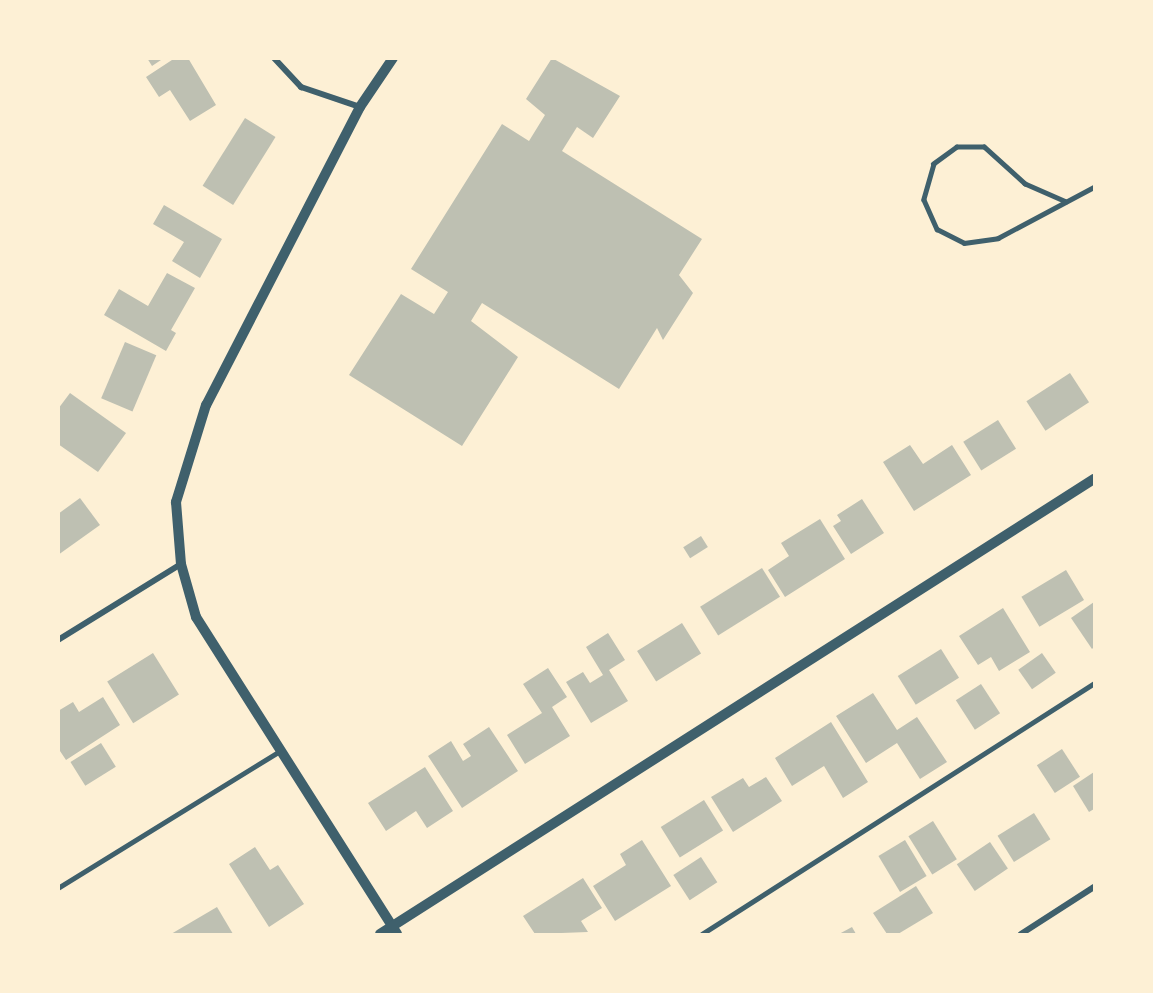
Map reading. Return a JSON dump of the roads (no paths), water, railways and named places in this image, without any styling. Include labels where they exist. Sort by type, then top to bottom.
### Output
[{"type":"street","points":[[274,58],[301,87],[360,107]]},
{"type":"street","points":[[393,58],[360,107],[207,405],[176,502],[181,564],[196,617],[395,930]]},
{"type":"street","points":[[380,934],[395,930],[1095,479]]},
{"type":"street","points":[[58,640],[181,564]]},
{"type":"street","points":[[1021,934],[1095,887]]},
{"type":"lane","points":[[1066,201],[1025,184],[984,147],[957,147],[934,164],[924,200],[937,228],[964,243],[998,238],[1095,187]]},
{"type":"lane","points":[[702,934],[1095,683]]},
{"type":"lane","points":[[58,888],[280,751]]}]
